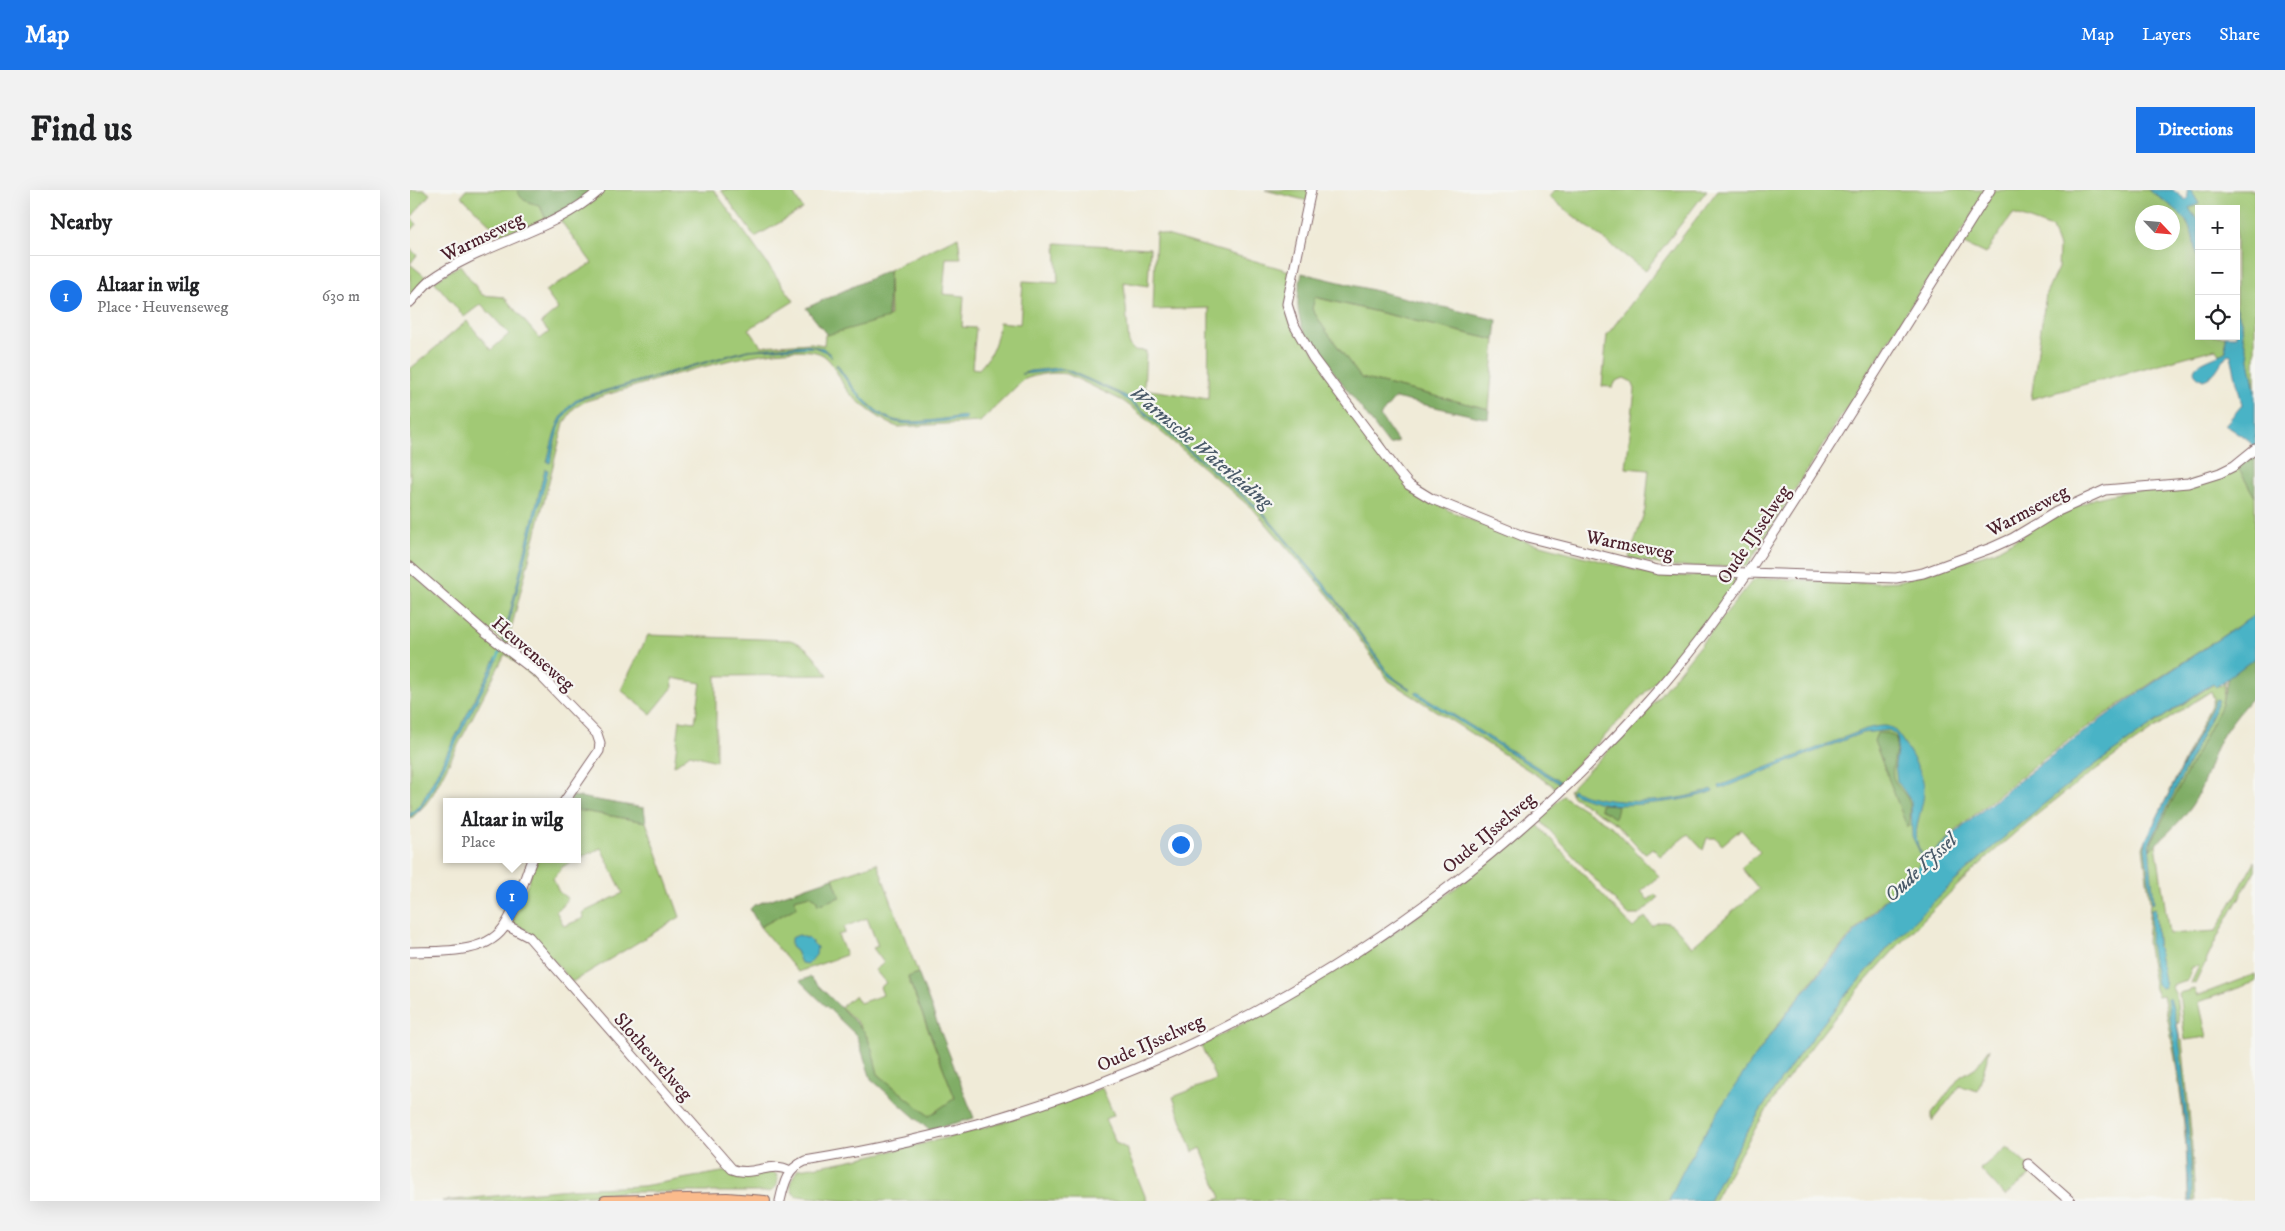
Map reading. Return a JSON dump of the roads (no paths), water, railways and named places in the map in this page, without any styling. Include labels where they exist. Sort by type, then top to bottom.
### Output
[{"type":"main road","points":[[605,1201],[687,1198],[765,1201]]},
{"type":"street","name":"Warmseweg","points":[[410,302],[430,281],[449,268],[573,211],[600,190]]},
{"type":"street","name":"Warmseweg","points":[[1312,190],[1287,304],[1292,323],[1312,358],[1409,485],[1432,499],[1523,536],[1658,570],[1887,578],[1923,573],[2013,538],[2056,512],[2105,490],[2188,483],[2220,474],[2253,451]]},
{"type":"street","name":"Oude IJsselweg","points":[[790,1171],[796,1165],[805,1161],[944,1132],[992,1119],[1098,1083],[1152,1062],[1230,1025],[1337,964],[1426,904],[1456,881],[1562,790],[1653,696],[1750,572],[1990,190]]},
{"type":"street","name":"Heuvenseweg","points":[[410,567],[487,634],[539,674],[597,734],[600,743],[599,751],[567,798]]},
{"type":"street","points":[[410,952],[470,947],[489,940],[506,925],[531,863]]},
{"type":"street","name":"Slotheuvelweg","points":[[506,925],[529,937],[732,1169],[746,1172],[774,1166],[790,1171]]},
{"type":"street","points":[[2028,1164],[2070,1201]]},
{"type":"street","points":[[780,1201],[783,1184],[790,1171]]},
{"type":"water","points":[[2148,190],[2173,190],[2186,200],[2188,198],[2187,190],[2191,190],[2199,204],[2189,208],[2195,217],[2195,250],[2189,226],[2180,213],[2180,205],[2170,205]]},
{"type":"water","points":[[2240,318],[2255,392],[2255,448],[2246,438],[2225,425],[2242,405],[2231,355],[2228,354],[2214,373],[2203,380],[2196,375],[2194,370],[2202,362],[2226,351],[2225,340],[2240,340]]},
{"type":"water","points":[[806,345],[823,348],[832,356],[814,347],[750,350],[581,399],[573,405],[563,419],[556,436],[550,463],[547,462],[554,435],[565,411],[579,398],[747,350]]},
{"type":"water","points":[[837,364],[863,398],[881,414],[890,418],[907,422],[966,416],[966,419],[912,424],[887,419],[878,414],[862,399],[847,382]]},
{"type":"water","points":[[1058,368],[1068,370],[1126,396],[1260,509],[1332,593],[1387,671],[1411,689],[1389,676],[1337,602],[1261,512],[1138,408],[1119,394],[1064,370],[1021,374],[1030,371]]},
{"type":"water","points":[[545,469],[548,470],[504,642],[503,641]]},
{"type":"water","name":"Oude IJssel","points":[[2255,615],[2255,658],[2216,687],[2213,684],[2201,691],[2084,773],[2014,829],[1962,874],[1865,973],[1821,1026],[1780,1082],[1742,1140],[1709,1201],[1669,1201],[1702,1137],[1747,1068],[1793,1006],[1869,917],[1924,861],[1912,836],[1911,801],[1897,781],[1895,765],[1898,743],[1896,735],[1889,730],[1862,733],[1720,789],[1719,786],[1866,729],[1879,726],[1892,728],[1905,745],[1922,776],[1924,791],[1918,821],[1917,840],[1920,850],[1926,859],[2045,761],[2127,701]]},
{"type":"water","points":[[496,658],[498,659],[429,796],[420,809],[410,817],[410,814],[421,804]]},
{"type":"water","points":[[1417,692],[1561,782],[1560,784],[1415,694]]},
{"type":"water","points":[[2216,699],[2219,700],[2149,844],[2154,903],[2152,903],[2145,848],[2146,840]]},
{"type":"water","points":[[1572,789],[1602,799],[1621,801],[1681,798],[1712,789],[1713,791],[1691,798],[1646,804],[1618,805],[1589,800],[1571,792]]},
{"type":"water","points":[[2155,908],[2157,942],[2165,987],[2161,988],[2157,984],[2150,942],[2151,910]]},
{"type":"water","points":[[799,935],[809,939],[817,947],[816,955],[808,964],[801,963],[796,951],[791,947],[791,938]]},
{"type":"water","points":[[2167,998],[2170,998],[2173,1009],[2181,1052],[2190,1143],[2192,1201],[2189,1201],[2186,1133]]},
{"type":"waterway","name":"Warmsche Waterleiding","points":[[497,659],[500,652]]},
{"type":"place","name":"Altaar in wilg","points":[[512,921]]}]
